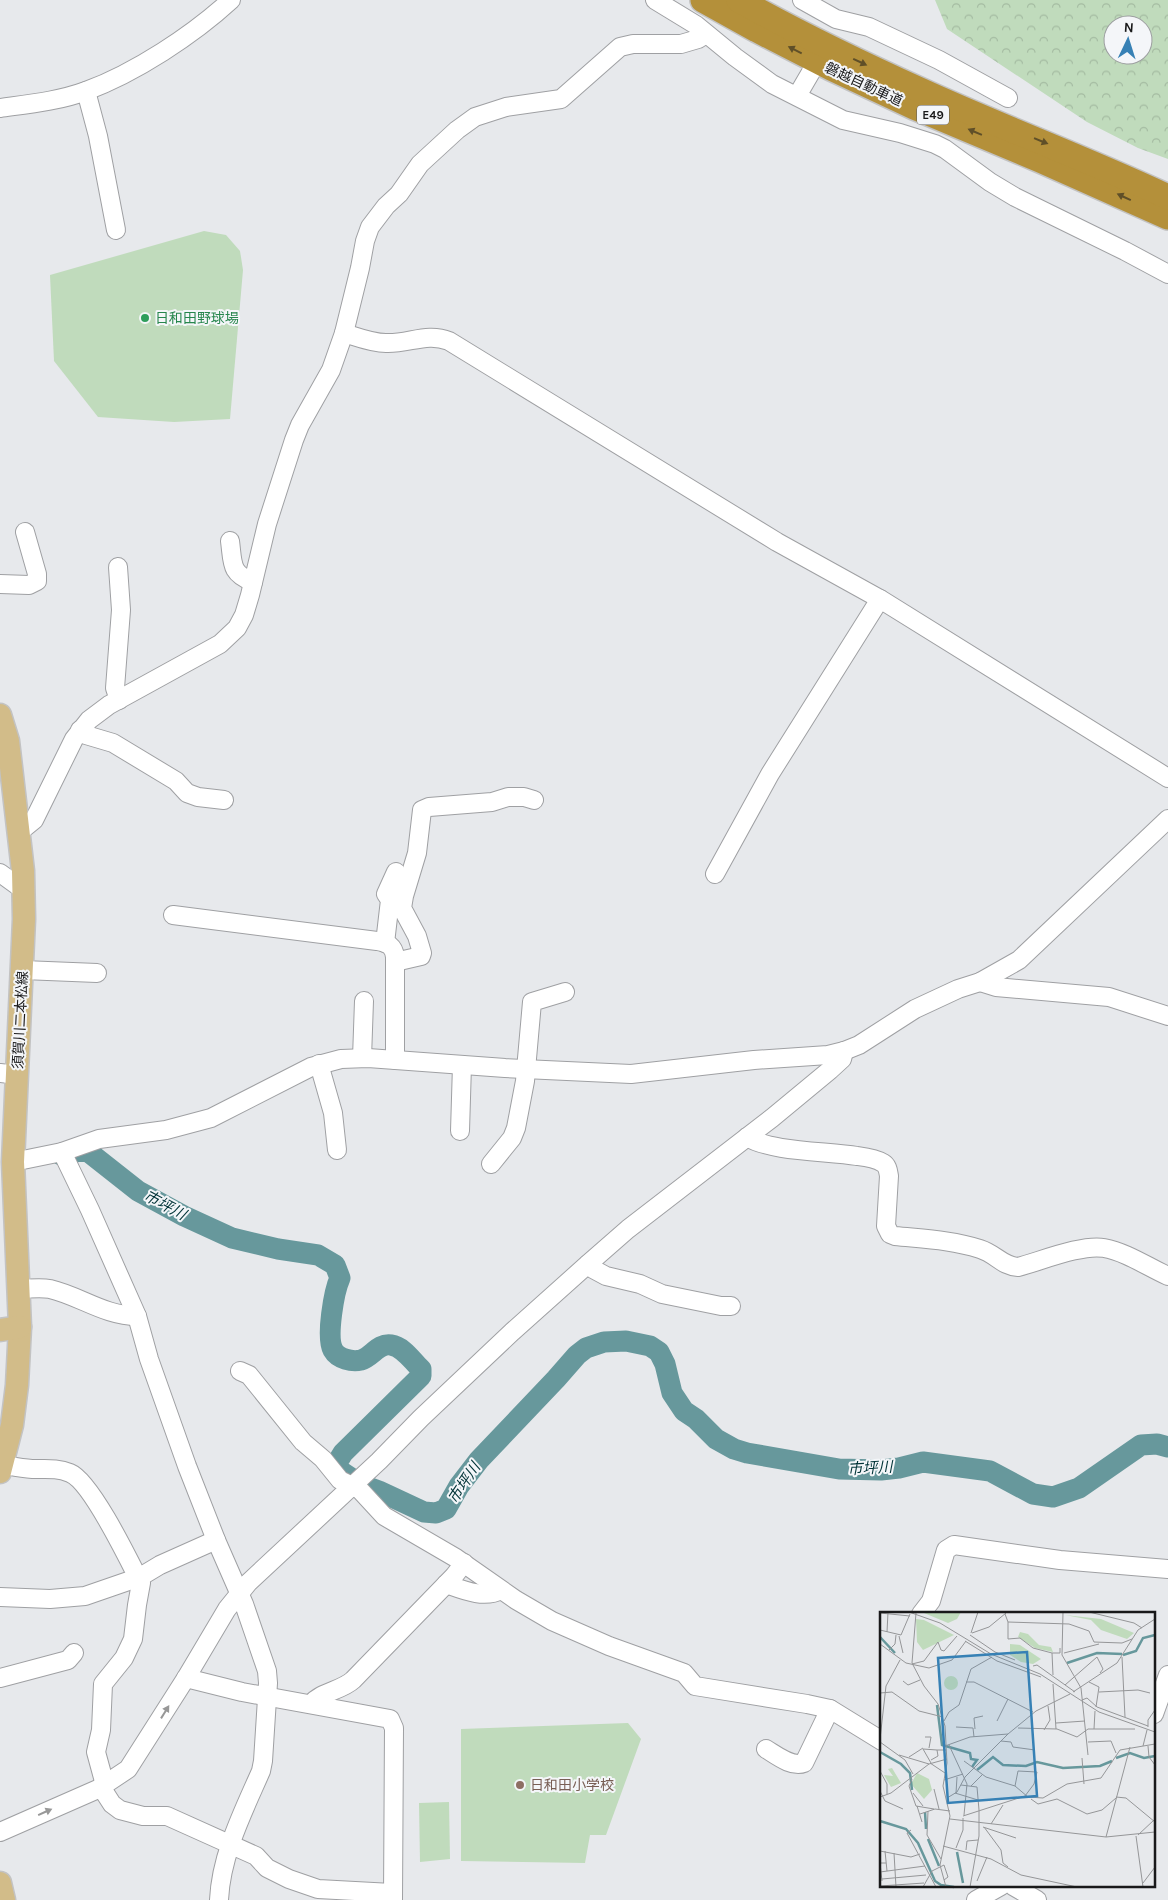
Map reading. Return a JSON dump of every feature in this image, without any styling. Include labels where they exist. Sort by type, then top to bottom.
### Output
[{"type":"highway","name":"磐越自動車道","points":[[703,0],[831,68],[914,107],[1168,217]]},
{"type":"highway","name":"磐越自動車道","points":[[739,0],[837,51],[922,91],[1168,197]]},
{"type":"main road","name":"須賀川二本松線","points":[[0,715],[8,741],[5,768],[18,833],[24,886],[23,970],[9,1074],[13,1162],[7,1203],[18,1288],[10,1328],[18,1385],[12,1425],[1,1469]]},
{"type":"main road","points":[[0,1883],[4,1900]]},
{"type":"street","points":[[0,108],[38,103],[86,90],[129,70],[185,37],[215,15],[231,0]]},
{"type":"street","points":[[655,0],[696,25],[772,84],[843,120],[900,132],[935,144],[1015,198],[1168,274]]},
{"type":"street","points":[[802,0],[832,26],[869,27],[939,60],[1008,98]]},
{"type":"street","points":[[18,833],[34,820],[40,811],[80,730],[96,714],[226,639],[244,615],[267,524],[294,440],[300,425],[330,370],[344,333],[370,227],[386,206],[399,194],[420,164],[457,130],[475,117],[506,107],[561,99],[620,47],[633,44],[681,44],[698,39],[706,34]]},
{"type":"street","points":[[798,96],[811,72]]},
{"type":"street","points":[[86,90],[98,136],[116,230]]},
{"type":"street","points":[[344,333],[384,343],[436,336],[449,341],[776,542],[880,599],[1168,778]]},
{"type":"street","points":[[0,584],[29,585],[38,582],[24,532]]},
{"type":"street","points":[[230,541],[234,569],[241,577],[253,582]]},
{"type":"street","points":[[118,567],[121,610],[115,688],[119,700]]},
{"type":"street","points":[[715,874],[770,774],[880,599]]},
{"type":"street","points":[[80,730],[86,735],[112,743],[176,781],[187,793],[198,797],[224,800]]},
{"type":"street","points":[[395,962],[410,960],[421,956],[422,953],[412,926],[402,908],[417,853],[422,810],[492,802],[508,797],[524,797],[534,800]]},
{"type":"street","points":[[13,1162],[62,1152],[99,1139],[166,1130],[211,1118],[319,1064],[341,1059],[362,1058],[631,1074],[754,1060],[828,1055],[844,1051],[874,1035],[915,1009],[958,989],[980,982],[1019,960],[1168,820]]},
{"type":"street","points":[[0,872],[18,886],[24,886]]},
{"type":"street","points":[[385,943],[390,900],[386,894],[396,872]]},
{"type":"street","points":[[173,914],[385,943],[394,949],[395,1060]]},
{"type":"street","points":[[23,970],[97,973]]},
{"type":"street","points":[[980,982],[996,987],[1109,998],[1168,1016]]},
{"type":"street","points":[[490,1164],[509,1143],[514,1134],[527,1069],[532,1002],[566,992]]},
{"type":"street","points":[[362,1058],[364,1002]]},
{"type":"street","points":[[0,1832],[103,1786],[128,1770],[227,1609],[248,1583],[397,1444],[421,1418],[512,1332],[588,1264],[628,1229],[830,1070],[842,1059],[844,1051]]},
{"type":"street","points":[[319,1064],[333,1113],[337,1150]]},
{"type":"street","points":[[460,1131],[462,1065]]},
{"type":"street","points":[[747,1137],[764,1145],[850,1155],[875,1159],[884,1163],[888,1168],[889,1176],[886,1226],[890,1234],[895,1236],[943,1240],[962,1244],[996,1255],[1008,1266],[1018,1267],[1091,1247],[1104,1248],[1134,1259],[1168,1276]]},
{"type":"street","points":[[62,1152],[137,1316],[152,1368],[267,1671],[267,1697],[261,1771],[223,1868],[219,1900]]},
{"type":"street","points":[[588,1264],[593,1270],[606,1276],[640,1284],[662,1294],[714,1305],[731,1306]]},
{"type":"street","points":[[18,1288],[51,1290],[105,1311],[124,1316],[137,1316]]},
{"type":"street","points":[[240,1371],[249,1375],[303,1442],[323,1459],[340,1480],[360,1490],[384,1516],[464,1563],[501,1590],[552,1620],[609,1646],[684,1673],[695,1686],[830,1709],[880,1740]]},
{"type":"street","points":[[1,1469],[38,1470],[55,1468],[71,1473],[78,1478],[90,1493],[141,1583],[134,1639],[124,1658],[103,1684],[101,1730],[96,1752],[103,1786],[112,1804],[120,1810],[143,1816],[167,1816],[256,1856],[267,1868],[318,1890],[392,1896],[394,1728],[390,1719],[267,1697],[186,1678]]},
{"type":"street","points":[[0,1597],[50,1599],[85,1596],[139,1577],[160,1565],[216,1540]]},
{"type":"street","points":[[923,1612],[931,1601],[946,1550],[954,1545],[1060,1560],[1168,1569]]},
{"type":"street","points":[[311,1704],[315,1699],[346,1686],[354,1680],[464,1563]]},
{"type":"street","points":[[446,1584],[472,1592],[487,1594],[501,1590]]},
{"type":"street","points":[[0,1678],[68,1660],[74,1653]]},
{"type":"street","points":[[1156,1708],[1168,1675]]},
{"type":"street","points":[[766,1749],[791,1762],[804,1763],[830,1709]]},
{"type":"street","points":[[976,1900],[1008,1888]]},
{"type":"street","points":[[1013,1888],[1037,1900]]},
{"type":"green space","points":[[935,0],[1168,0],[1168,159],[1138,148],[1087,122],[947,29]]},
{"type":"green space","name":"日和田野球場","points":[[204,231],[226,235],[240,251],[243,270],[230,419],[174,422],[98,417],[54,361],[50,275]]},
{"type":"green space","points":[[628,1723],[641,1739],[606,1835],[590,1835],[585,1863],[461,1861],[461,1729]]},
{"type":"green space","points":[[449,1802],[450,1859],[420,1862],[419,1803]]},
{"type":"waterway","name":"市坪川","points":[[61,1155],[86,1150],[138,1191],[184,1216],[232,1238],[278,1249],[318,1255],[335,1265],[340,1278],[333,1303],[330,1335],[335,1353],[338,1356],[354,1361],[365,1358],[382,1346],[391,1345],[404,1351],[421,1369],[421,1376],[343,1453],[335,1466],[360,1484],[424,1512],[436,1513],[446,1509],[459,1486],[479,1460],[577,1355],[586,1348],[604,1342],[626,1341],[650,1346],[659,1352],[665,1364],[672,1393],[684,1411],[696,1419],[716,1439],[734,1449],[747,1453],[839,1469],[881,1470],[923,1462],[990,1471],[1033,1494],[1053,1497],[1079,1488],[1141,1445],[1157,1444],[1168,1447]]},
{"type":"place","name":"日和田野球場","points":[[145,318]]},
{"type":"place","name":"日和田小学校","points":[[520,1785]]}]
